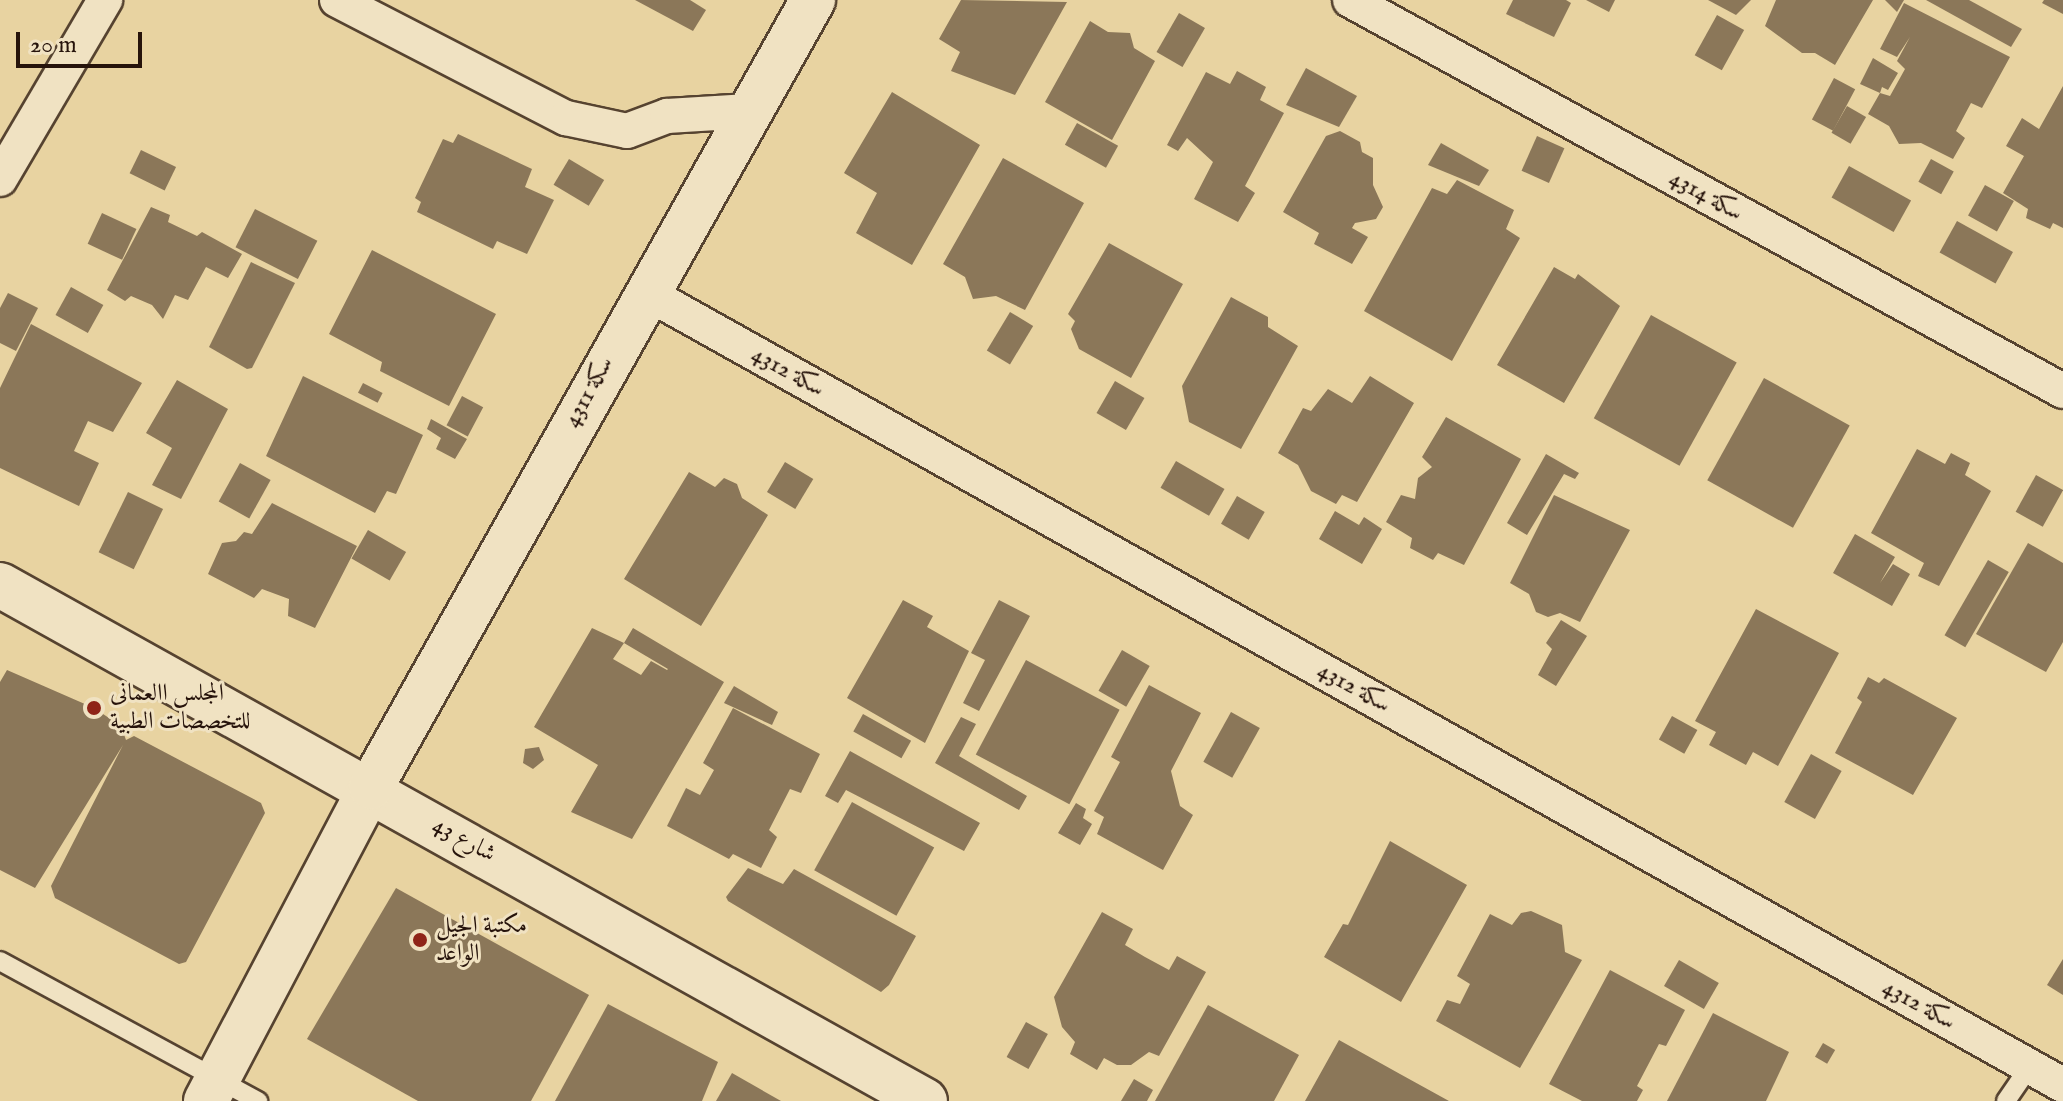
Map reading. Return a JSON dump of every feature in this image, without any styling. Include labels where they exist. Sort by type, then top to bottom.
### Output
[{"type":"street","points":[[0,179],[105,0]]},
{"type":"street","points":[[337,0],[566,118],[627,131],[667,116],[749,111]]},
{"type":"street","name":"سكة 4311","points":[[212,1090],[371,787],[645,292],[813,0]]},
{"type":"street","name":"سكة 4314","points":[[1350,0],[2063,391]]},
{"type":"street","name":"سكة 4312","points":[[645,292],[2063,1085]]},
{"type":"street","name":"شارع 43","points":[[0,585],[371,787],[925,1101]]},
{"type":"lane","points":[[0,961],[212,1090],[258,1101]]},
{"type":"lane","points":[[2006,1101],[2030,1066]]},
{"type":"building","points":[[635,0],[690,0],[706,10],[693,31]]},
{"type":"building","points":[[961,0],[1067,2],[1015,95],[951,71],[960,52],[939,39]]},
{"type":"building","points":[[1513,0],[1566,0],[1571,3],[1554,37],[1506,14]]},
{"type":"building","points":[[1586,0],[1615,0],[1609,12]]},
{"type":"building","points":[[1708,0],[1751,0],[1736,15]]},
{"type":"building","points":[[1776,0],[1873,0],[1835,65],[1815,53],[1802,53],[1765,26]]},
{"type":"building","points":[[1885,0],[1904,0],[1897,12]]},
{"type":"building","points":[[1926,0],[1969,0],[2022,29],[2011,47]]},
{"type":"building","points":[[2044,0],[2063,0],[2063,14],[2042,3]]},
{"type":"building","points":[[1904,3],[2010,57],[1982,108],[1971,103],[1956,131],[1965,138],[1953,159],[1921,143],[1899,144],[1889,126],[1868,114],[1880,93],[1890,96],[1905,69],[1897,61],[1910,37],[1897,57],[1880,49]]},
{"type":"building","points":[[1179,13],[1205,28],[1182,67],[1156,52]]},
{"type":"building","points":[[1717,15],[1744,30],[1722,70],[1695,55]]},
{"type":"building","points":[[1090,21],[1108,32],[1130,33],[1134,48],[1155,61],[1112,140],[1045,102]]},
{"type":"building","points":[[1873,58],[1898,73],[1888,90],[1882,87],[1880,93],[1860,84]]},
{"type":"building","points":[[1306,68],[1357,96],[1339,127],[1286,105]]},
{"type":"building","points":[[1237,71],[1266,87],[1260,100],[1284,113],[1245,186],[1255,193],[1238,222],[1194,199],[1213,162],[1187,138],[1178,151],[1167,145],[1206,72],[1230,84]]},
{"type":"building","points":[[1834,78],[1855,89],[1833,131],[1812,119]]},
{"type":"building","points":[[2063,86],[2063,228],[2053,223],[2050,229],[2026,218],[2028,209],[2003,193],[2024,156],[2006,146],[2022,118],[2039,129]]},
{"type":"building","points":[[892,92],[980,145],[912,265],[856,233],[877,193],[844,173]]},
{"type":"building","points":[[1847,106],[1866,117],[1851,144],[1832,133]]},
{"type":"building","points":[[1077,123],[1118,146],[1106,168],[1065,145]]},
{"type":"building","points":[[1340,131],[1360,142],[1362,152],[1373,158],[1373,185],[1383,207],[1376,219],[1355,223],[1352,228],[1368,237],[1352,264],[1314,244],[1319,233],[1283,212],[1326,136]]},
{"type":"building","points":[[458,134],[532,169],[525,187],[554,200],[527,254],[497,241],[493,249],[417,212],[421,202],[415,198],[443,139],[453,143]]},
{"type":"building","points":[[1537,136],[1564,148],[1549,183],[1522,171]]},
{"type":"building","points":[[1441,143],[1489,170],[1479,186],[1428,165]]},
{"type":"building","points":[[141,150],[176,167],[165,190],[130,173]]},
{"type":"building","points":[[1003,158],[1084,203],[1025,310],[996,296],[973,299],[965,277],[943,264]]},
{"type":"building","points":[[569,159],[604,180],[589,206],[554,185]]},
{"type":"building","points":[[1931,159],[1954,172],[1941,194],[1918,182]]},
{"type":"building","points":[[1849,166],[1911,200],[1894,232],[1832,197]]},
{"type":"building","points":[[1457,180],[1514,210],[1506,229],[1520,238],[1452,361],[1364,311],[1432,188],[1447,194]]},
{"type":"building","points":[[1985,185],[2014,201],[1997,232],[1968,216]]},
{"type":"building","points":[[151,207],[170,215],[168,222],[197,236],[202,232],[242,254],[228,278],[206,267],[188,300],[175,295],[163,319],[152,305],[131,296],[125,301],[107,290]]},
{"type":"building","points":[[255,209],[317,241],[298,279],[235,247]]},
{"type":"building","points":[[102,213],[136,229],[122,260],[88,244]]},
{"type":"building","points":[[1957,221],[2013,252],[1996,284],[1940,252]]},
{"type":"building","points":[[1109,243],[1183,284],[1131,378],[1079,349],[1071,329],[1075,321],[1068,314]]},
{"type":"building","points":[[372,250],[496,314],[449,406],[380,371],[382,362],[329,334]]},
{"type":"building","points":[[251,262],[295,283],[252,368],[247,369],[209,347]]},
{"type":"building","points":[[1554,267],[1575,279],[1578,274],[1620,306],[1564,403],[1497,365]]},
{"type":"building","points":[[71,287],[103,305],[88,333],[55,315]]},
{"type":"building","points":[[8,293],[38,308],[16,351],[0,343],[0,308]]},
{"type":"building","points":[[1231,297],[1268,317],[1268,327],[1298,346],[1241,449],[1189,422],[1182,386]]},
{"type":"building","points":[[1010,312],[1033,326],[1010,364],[987,351]]},
{"type":"building","points":[[1651,315],[1737,363],[1680,466],[1594,418]]},
{"type":"building","points":[[31,324],[142,383],[113,432],[88,421],[74,451],[99,463],[79,506],[0,468],[0,388]]},
{"type":"building","points":[[303,376],[423,435],[396,494],[387,491],[375,513],[266,456]]},
{"type":"building","points":[[1370,376],[1414,403],[1357,502],[1342,495],[1336,504],[1311,491],[1298,465],[1278,453],[1303,408],[1311,411],[1328,389],[1352,403]]},
{"type":"building","points":[[1764,378],[1850,426],[1793,528],[1707,480]]},
{"type":"building","points":[[177,380],[228,409],[181,499],[152,485],[172,448],[146,433]]},
{"type":"building","points":[[1115,381],[1144,398],[1126,430],[1096,413]]},
{"type":"building","points":[[363,383],[383,393],[378,403],[358,393]]},
{"type":"building","points":[[462,396],[483,407],[468,436],[447,425]]},
{"type":"building","points":[[1446,417],[1521,459],[1464,565],[1438,553],[1433,560],[1410,548],[1412,538],[1386,522],[1401,495],[1415,499],[1418,478],[1432,467],[1422,457]]},
{"type":"building","points":[[431,419],[467,439],[455,459],[436,449],[441,438],[427,429]]},
{"type":"building","points":[[1917,449],[1945,464],[1951,453],[1970,463],[1965,475],[1991,491],[1939,586],[1918,576],[1924,563],[1871,533]]},
{"type":"building","points":[[1546,454],[1579,473],[1575,479],[1564,474],[1527,535],[1507,523]]},
{"type":"building","points":[[1176,461],[1224,489],[1209,516],[1160,488]]},
{"type":"building","points":[[785,462],[813,479],[795,509],[767,492]]},
{"type":"building","points":[[240,463],[271,480],[249,518],[219,501]]},
{"type":"building","points":[[689,472],[715,487],[724,478],[737,484],[742,498],[768,515],[701,626],[624,579]]},
{"type":"building","points":[[2036,475],[2063,490],[2043,527],[2016,512]]},
{"type":"building","points":[[128,492],[163,509],[134,569],[99,552]]},
{"type":"building","points":[[1554,495],[1630,530],[1580,622],[1560,613],[1548,617],[1536,612],[1529,594],[1510,583]]},
{"type":"building","points":[[1237,496],[1265,512],[1249,540],[1221,524]]},
{"type":"building","points":[[272,503],[357,546],[315,628],[288,616],[289,599],[262,589],[254,598],[208,574],[222,543],[236,541],[244,532],[252,534]]},
{"type":"building","points":[[1335,511],[1359,525],[1364,517],[1382,529],[1362,564],[1319,539]]},
{"type":"building","points":[[368,530],[406,552],[390,581],[352,559]]},
{"type":"building","points":[[1855,534],[1895,557],[1880,583],[1893,564],[1910,574],[1892,606],[1833,573]]},
{"type":"building","points":[[2028,543],[2063,563],[2063,642],[2046,672],[1976,634]]},
{"type":"building","points":[[1988,560],[2009,572],[1965,647],[1944,635]]},
{"type":"building","points":[[903,600],[933,616],[927,627],[969,651],[925,743],[847,698]]},
{"type":"building","points":[[999,600],[1030,616],[979,711],[963,703],[985,660],[971,653]]},
{"type":"building","points":[[1756,609],[1839,653],[1778,766],[1753,752],[1746,765],[1709,745],[1716,732],[1695,721]]},
{"type":"building","points":[[1561,620],[1587,636],[1556,686],[1538,675],[1552,649],[1546,643]]},
{"type":"building","points":[[592,628],[624,643],[633,628],[724,682],[632,839],[571,812],[598,765],[534,727]],"holes":[[[624,643],[668,669],[651,661],[641,675],[613,659]]]},
{"type":"building","points":[[1122,650],[1150,666],[1126,707],[1098,691]]},
{"type":"building","points":[[1026,660],[1120,710],[1069,804],[976,754]]},
{"type":"building","points":[[7,670],[94,708],[121,726],[126,740],[134,736],[261,803],[265,813],[186,962],[179,964],[55,898],[51,886],[123,745],[35,888],[0,870],[0,682]]},
{"type":"building","points":[[1868,677],[1879,683],[1884,678],[1957,718],[1913,795],[1835,753],[1862,702],[1857,698]]},
{"type":"building","points":[[1149,685],[1201,713],[1171,771],[1180,806],[1193,815],[1163,870],[1097,834],[1104,817],[1094,811],[1120,762],[1111,757]]},
{"type":"building","points":[[734,686],[778,712],[772,725],[724,703]]},
{"type":"building","points":[[733,708],[820,754],[801,793],[790,789],[769,830],[777,837],[761,868],[733,854],[729,859],[667,826],[686,788],[700,795],[714,770],[703,763]]},
{"type":"building","points":[[1231,712],[1260,728],[1232,778],[1203,762]]},
{"type":"building","points":[[863,714],[911,741],[901,758],[853,731]]},
{"type":"building","points":[[1672,716],[1697,730],[1684,754],[1659,740]]},
{"type":"building","points":[[961,717],[976,724],[959,756],[1027,796],[1019,810],[935,763]]},
{"type":"building","points":[[539,747],[544,760],[533,769],[523,763],[525,749]]},
{"type":"building","points":[[850,751],[980,823],[964,851],[846,790],[838,803],[825,796]]},
{"type":"building","points":[[1811,754],[1842,771],[1815,819],[1784,802]]},
{"type":"building","points":[[852,802],[934,848],[896,916],[814,870]]},
{"type":"building","points":[[1076,803],[1086,809],[1083,818],[1092,824],[1080,845],[1058,833]]},
{"type":"building","points":[[1390,841],[1467,885],[1401,1002],[1324,957],[1343,924],[1348,925]]},
{"type":"building","points":[[748,868],[783,884],[794,869],[916,936],[889,985],[881,992],[728,901],[726,897]]},
{"type":"building","points":[[396,888],[589,995],[531,1101],[418,1101],[307,1039]]},
{"type":"building","points":[[1531,911],[1562,925],[1565,952],[1582,960],[1520,1068],[1436,1021],[1447,1000],[1460,1004],[1470,984],[1457,976],[1490,914],[1512,925],[1521,913]]},
{"type":"building","points":[[1102,912],[1133,929],[1125,945],[1145,957],[1169,970],[1177,956],[1206,972],[1159,1056],[1149,1052],[1131,1065],[1117,1065],[1104,1058],[1097,1070],[1070,1054],[1075,1042],[1062,1027],[1054,997]]},
{"type":"building","points":[[2063,959],[2063,995],[2047,985]]},
{"type":"building","points":[[1679,960],[1719,983],[1704,1009],[1664,986]]},
{"type":"building","points":[[1610,970],[1685,1010],[1666,1046],[1659,1044],[1637,1086],[1643,1090],[1637,1101],[1582,1101],[1549,1084]]},
{"type":"building","points":[[608,1004],[718,1062],[702,1101],[555,1101]]},
{"type":"building","points":[[1208,1005],[1299,1055],[1274,1101],[1155,1101]]},
{"type":"building","points":[[1713,1013],[1789,1052],[1766,1101],[1667,1101]]},
{"type":"building","points":[[1026,1022],[1048,1034],[1028,1069],[1007,1057]]},
{"type":"building","points":[[1339,1040],[1400,1074],[1449,1101],[1305,1101]]},
{"type":"building","points":[[1823,1043],[1835,1050],[1827,1064],[1815,1057]]},
{"type":"building","points":[[732,1073],[781,1101],[716,1101]]},
{"type":"building","points":[[1134,1079],[1153,1090],[1147,1101],[1121,1101]]},
{"type":"place","name":"المجلس االعمانى للتخصصات الطبية","points":[[94,708]]},
{"type":"place","name":"مكتبة الجيل الواعد","points":[[420,940]]}]
